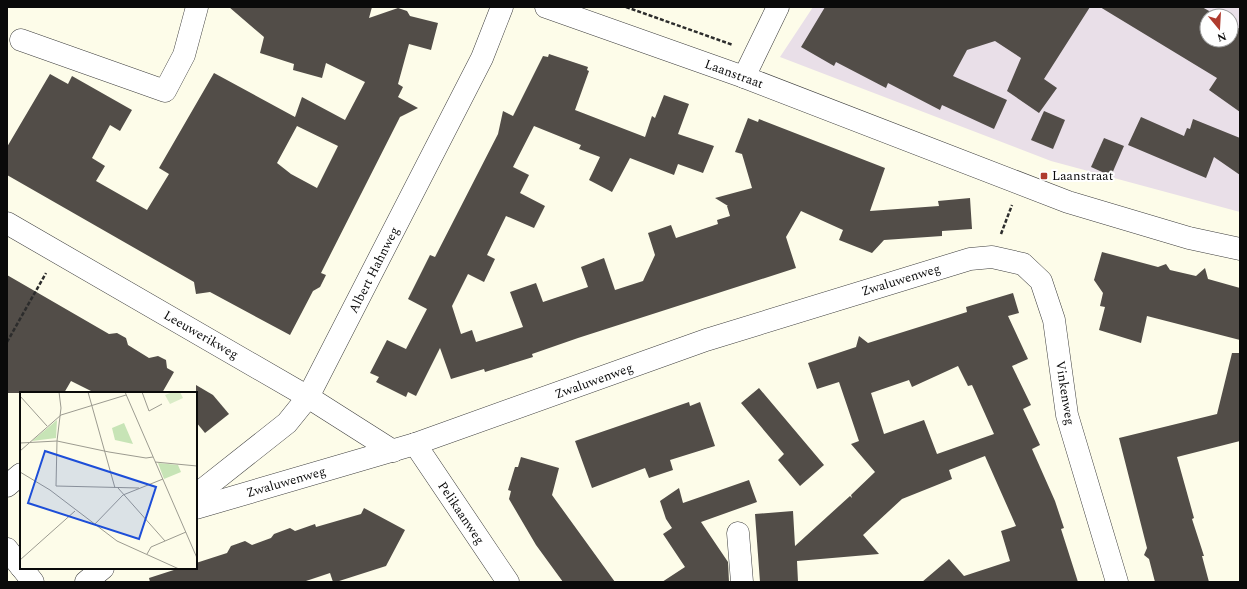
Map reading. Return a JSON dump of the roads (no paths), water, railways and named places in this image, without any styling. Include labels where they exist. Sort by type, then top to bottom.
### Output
[{"type":"street","points":[[20,40],[165,92],[184,55],[197,7]]},
{"type":"street","name":"Albert Hahnweg","points":[[197,494],[287,423],[308,397],[482,58],[502,7]]},
{"type":"street","name":"Laanstraat","points":[[546,7],[744,77],[1068,202],[1189,238],[1240,249]]},
{"type":"street","points":[[744,77],[778,7]]},
{"type":"street","name":"Leeuwerikweg","points":[[7,223],[308,397],[393,451]]},
{"type":"street","name":"Zwaluwenweg","points":[[197,508],[415,444],[706,340],[970,259],[992,257]]},
{"type":"street","name":"Vinkenweg","points":[[992,257],[1023,264],[1041,280],[1054,320],[1067,415],[1117,582]]},
{"type":"street","name":"Pelikaanweg","points":[[415,444],[508,582]]},
{"type":"street","points":[[7,486],[20,475]]},
{"type":"street","points":[[738,534],[742,582]]},
{"type":"street","points":[[7,549],[20,566]]},
{"type":"street","points":[[23,569],[33,582]]},
{"type":"street","points":[[86,582],[102,569]]},
{"type":"place","name":"Laanstraat","points":[[1044,176]]}]
